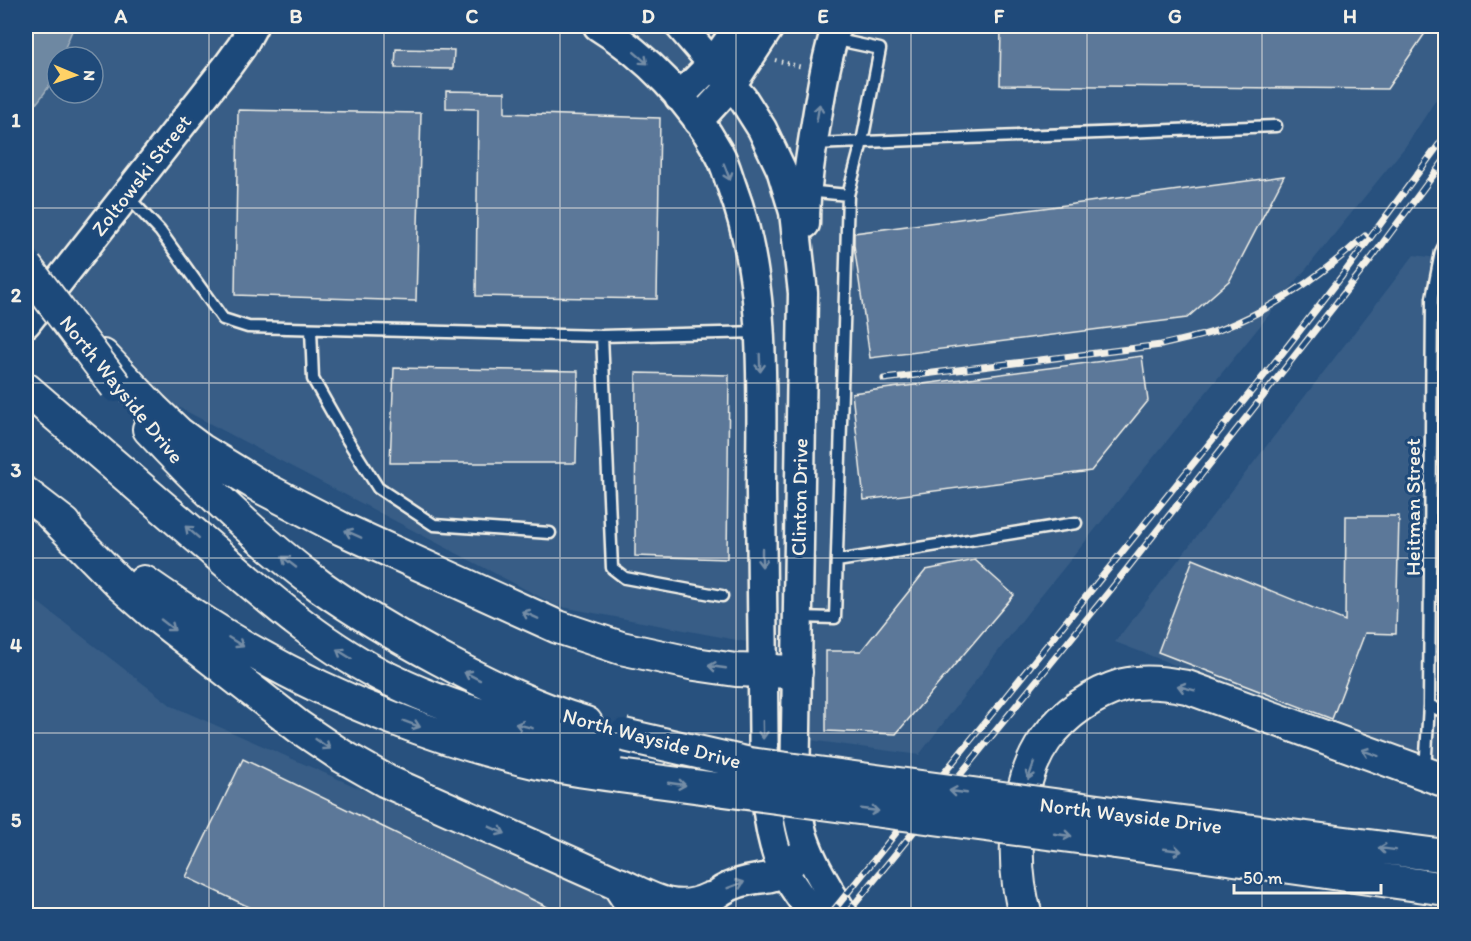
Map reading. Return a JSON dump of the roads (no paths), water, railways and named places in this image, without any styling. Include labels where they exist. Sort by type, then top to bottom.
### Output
[{"type":"main road","name":"Zoltowski Street","points":[[26,323],[229,64],[253,26]]},
{"type":"main road","name":"Clinton Drive","points":[[598,26],[618,38],[655,70],[698,121],[720,154],[738,201],[751,248],[759,332],[764,783],[772,833],[784,871],[795,891],[814,915]]},
{"type":"main road","name":"Clinton Drive","points":[[680,26],[722,73],[762,129],[781,169],[797,192],[794,212],[803,293],[795,792],[799,823],[807,846],[821,876],[844,915]]},
{"type":"main road","points":[[698,121],[722,73],[739,26]]},
{"type":"main road","points":[[679,97],[722,73],[770,26]]},
{"type":"main road","points":[[797,192],[812,144],[824,73],[835,32]]},
{"type":"main road","name":"North Wayside Drive","points":[[26,267],[60,312],[122,384],[148,427],[203,486],[274,550],[321,586],[371,619],[474,678],[543,708],[622,752],[1117,828],[1446,856]]},
{"type":"main road","points":[[759,332],[802,333]]},
{"type":"main road","points":[[122,384],[178,433],[261,487],[342,529],[558,627],[621,648],[695,664],[796,672]]},
{"type":"main road","points":[[26,389],[288,614],[359,663],[417,692],[473,712],[622,752]]},
{"type":"main road","name":"North Wayside Drive","points":[[26,494],[183,609],[256,654],[340,696],[493,752],[535,762],[622,752],[750,764],[1117,828],[1446,889]]},
{"type":"main road","points":[[50,513],[121,585],[154,614],[299,727],[342,756],[386,781],[618,884],[676,907],[698,904],[703,907],[740,882],[770,878],[784,871],[807,846]]},
{"type":"main road","points":[[762,616],[797,617]]},
{"type":"main road","points":[[1026,915],[1019,895],[1017,848],[1020,810],[1034,763],[1045,740],[1061,721],[1081,705],[1124,685],[1144,682],[1187,687],[1435,777]]},
{"type":"main road","points":[[618,884],[639,915]]},
{"type":"lane","points":[[797,617],[835,618],[848,195],[862,142],[880,49],[835,32]]},
{"type":"lane","points":[[812,144],[1276,126]]},
{"type":"lane","points":[[797,192],[848,195]]},
{"type":"lane","points":[[126,195],[160,231],[223,319],[248,327],[602,336],[759,332]]},
{"type":"lane","name":"Heitman Street","points":[[1435,777],[1429,705],[1432,298],[1441,252],[1446,242]]},
{"type":"lane","points":[[311,329],[313,379],[378,489],[434,525],[550,533]]},
{"type":"lane","points":[[602,336],[612,568],[625,578],[722,596]]},
{"type":"lane","points":[[1432,519],[1446,519]]},
{"type":"lane","points":[[837,561],[1076,523]]},
{"type":"lane","points":[[1429,705],[1446,713]]},
{"type":"railway","points":[[829,916],[1283,352],[1446,135]]},
{"type":"railway","points":[[845,916],[1112,588],[1371,259],[1446,158]]},
{"type":"railway","points":[[884,379],[1161,345],[1197,337],[1239,322],[1296,290],[1365,236]]}]
